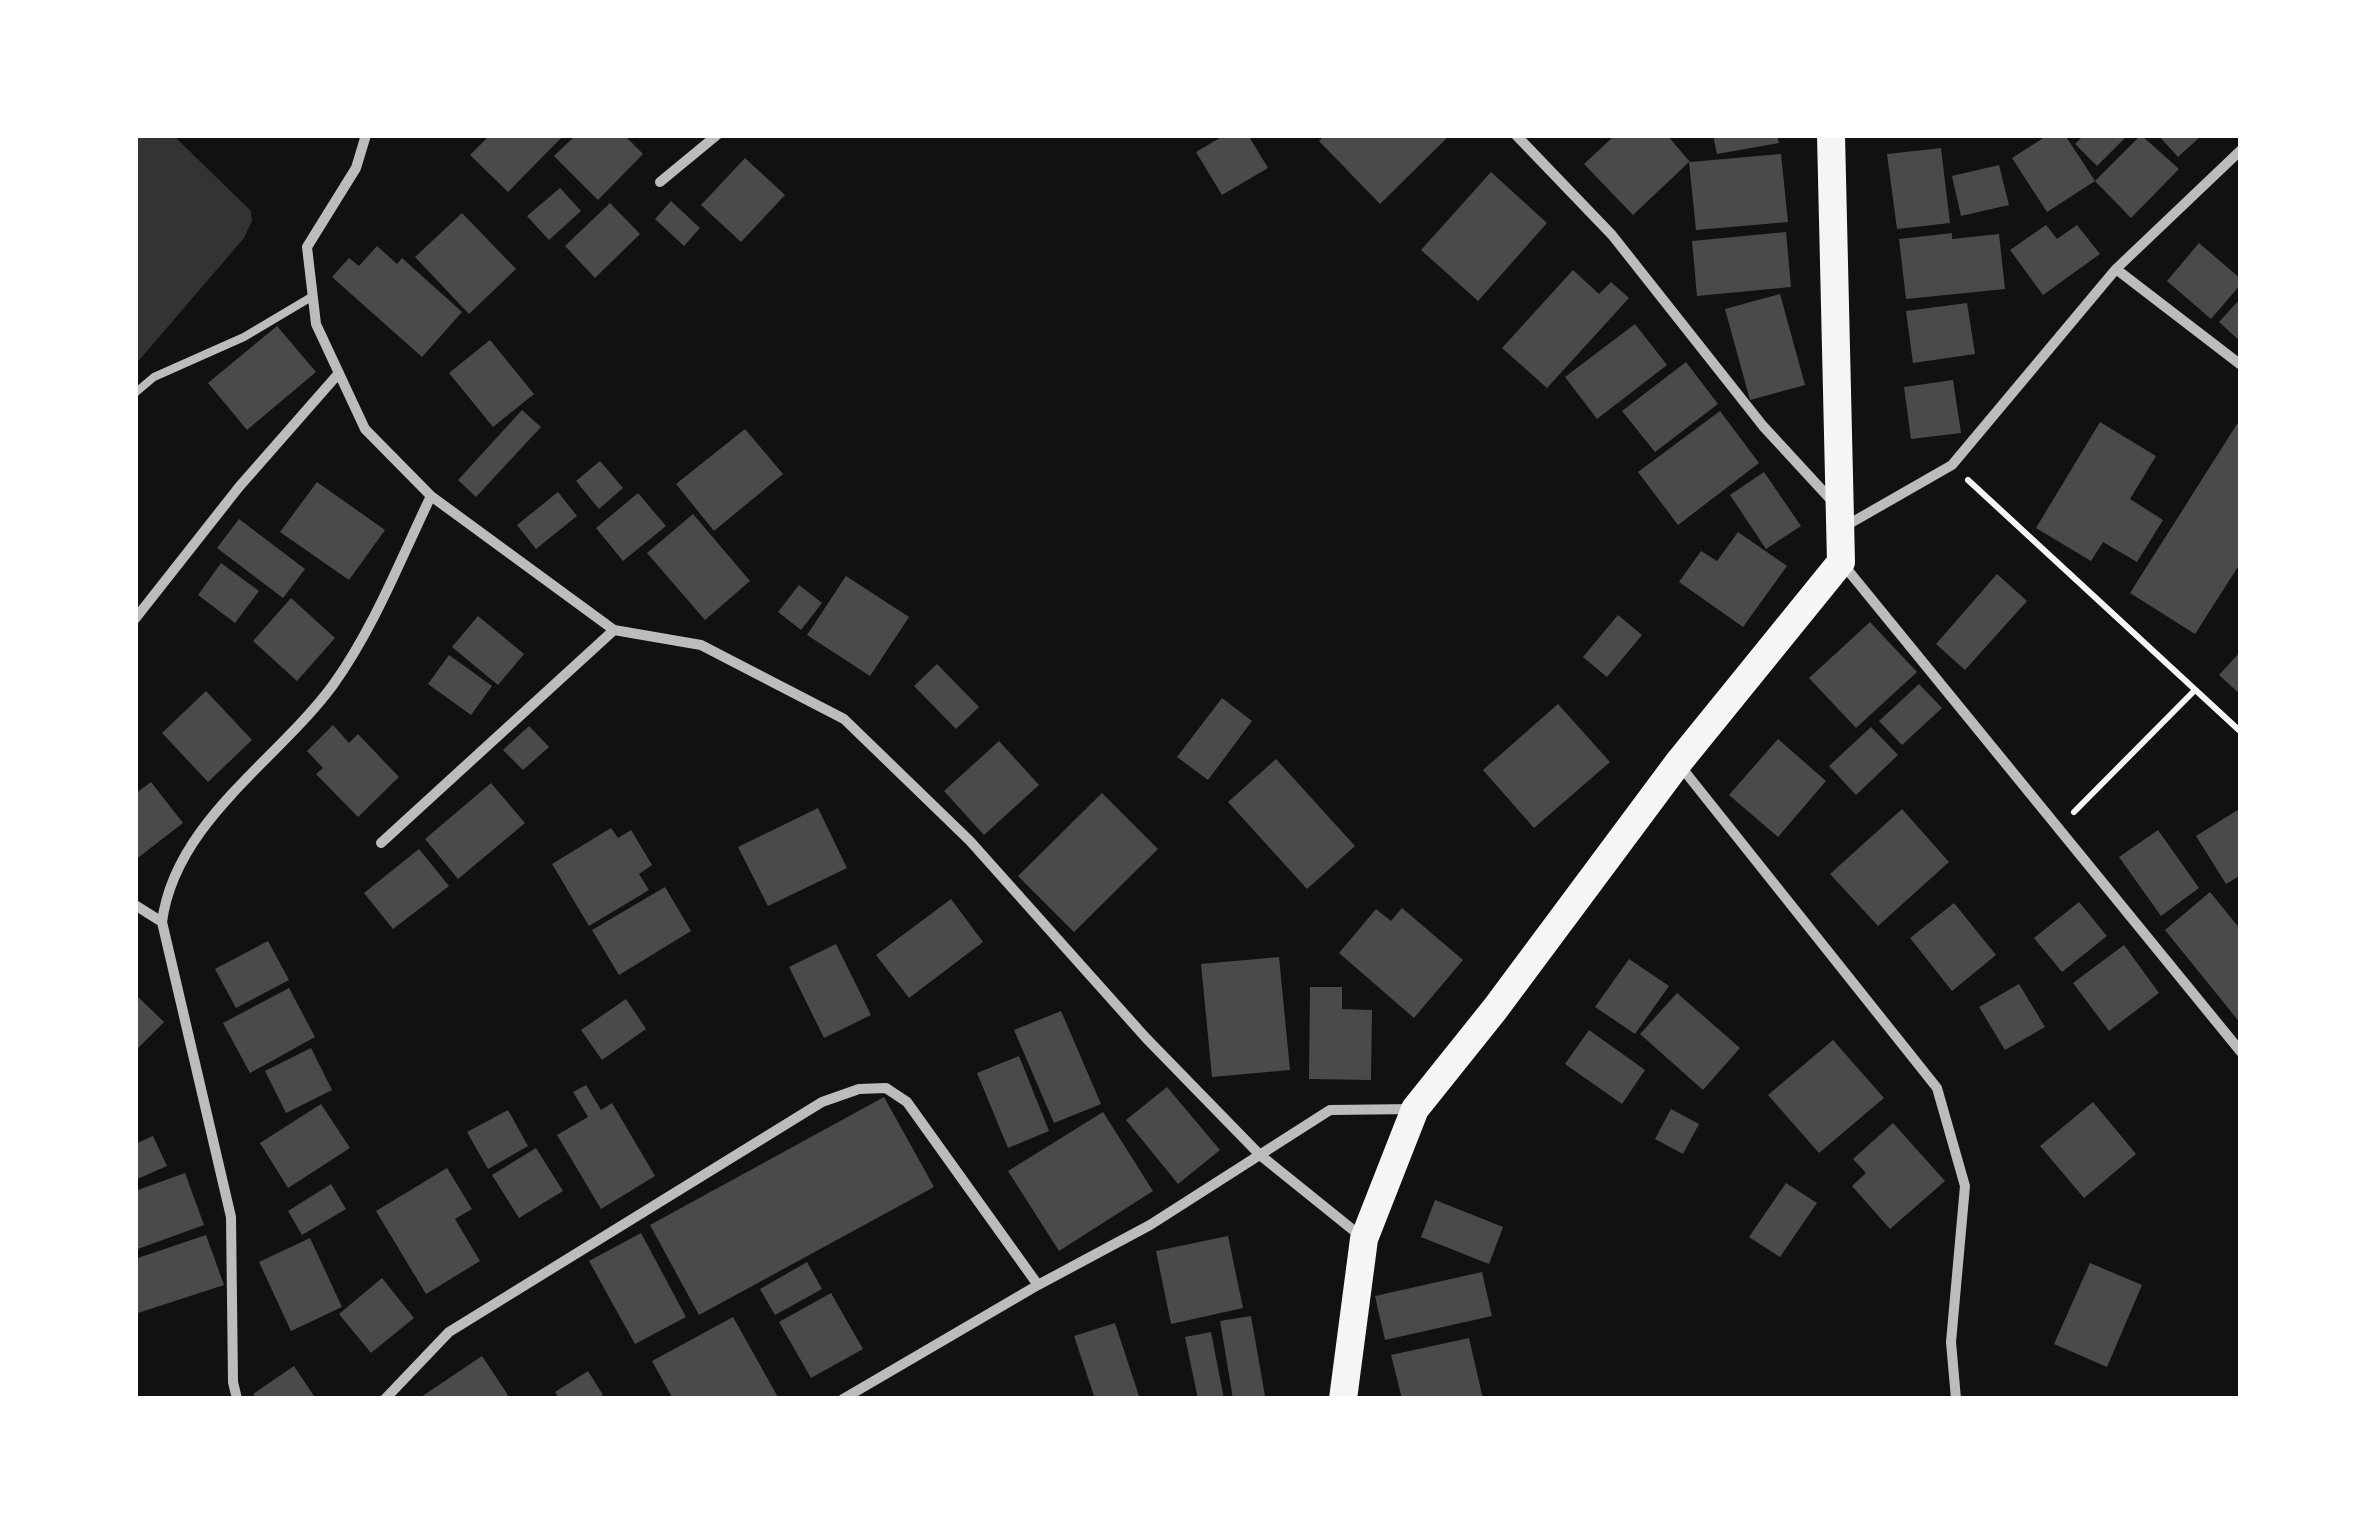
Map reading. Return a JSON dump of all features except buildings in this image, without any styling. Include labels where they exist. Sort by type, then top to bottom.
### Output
[{"type":"highway","points":[[1343,1399],[1364,1239],[1415,1109],[1495,1010],[1678,763],[1841,562],[1831,135]]},
{"type":"street","points":[[366,135],[356,168],[307,247],[316,324],[365,430],[432,496],[614,630],[701,646],[844,719],[970,841],[1146,1038],[1260,1154],[1364,1239]]},
{"type":"street","points":[[660,182],[717,135]]},
{"type":"street","points":[[1516,135],[1612,234],[1762,426],[1841,519],[1952,465],[2116,269],[2241,150]]},
{"type":"street","points":[[2116,269],[2241,365]]},
{"type":"street","points":[[135,619],[239,487],[339,374]]},
{"type":"street","points":[[237,1399],[232,1217],[162,922],[166,896],[207,822],[332,685],[376,610],[432,496]]},
{"type":"street","points":[[1841,562],[2241,1052]]},
{"type":"street","points":[[380,844],[614,630]]},
{"type":"street","points":[[1678,763],[1937,1088],[1966,1186],[1951,1342],[1956,1399]]},
{"type":"street","points":[[135,905],[162,922]]},
{"type":"street","points":[[385,1399],[450,1332],[822,1102],[858,1088],[886,1088],[907,1102],[1038,1285]]},
{"type":"street","points":[[843,1399],[1038,1285],[1150,1225],[1330,1110],[1415,1109]]},
{"type":"lane","points":[[135,392],[154,377],[244,337],[313,296]]},
{"type":"path","points":[[1952,465],[2241,732]]},
{"type":"path","points":[[2060,827],[2195,690]]},
{"type":"shaded area","points":[[135,135],[173,135],[251,211],[252,221],[244,238],[135,365]]}]
